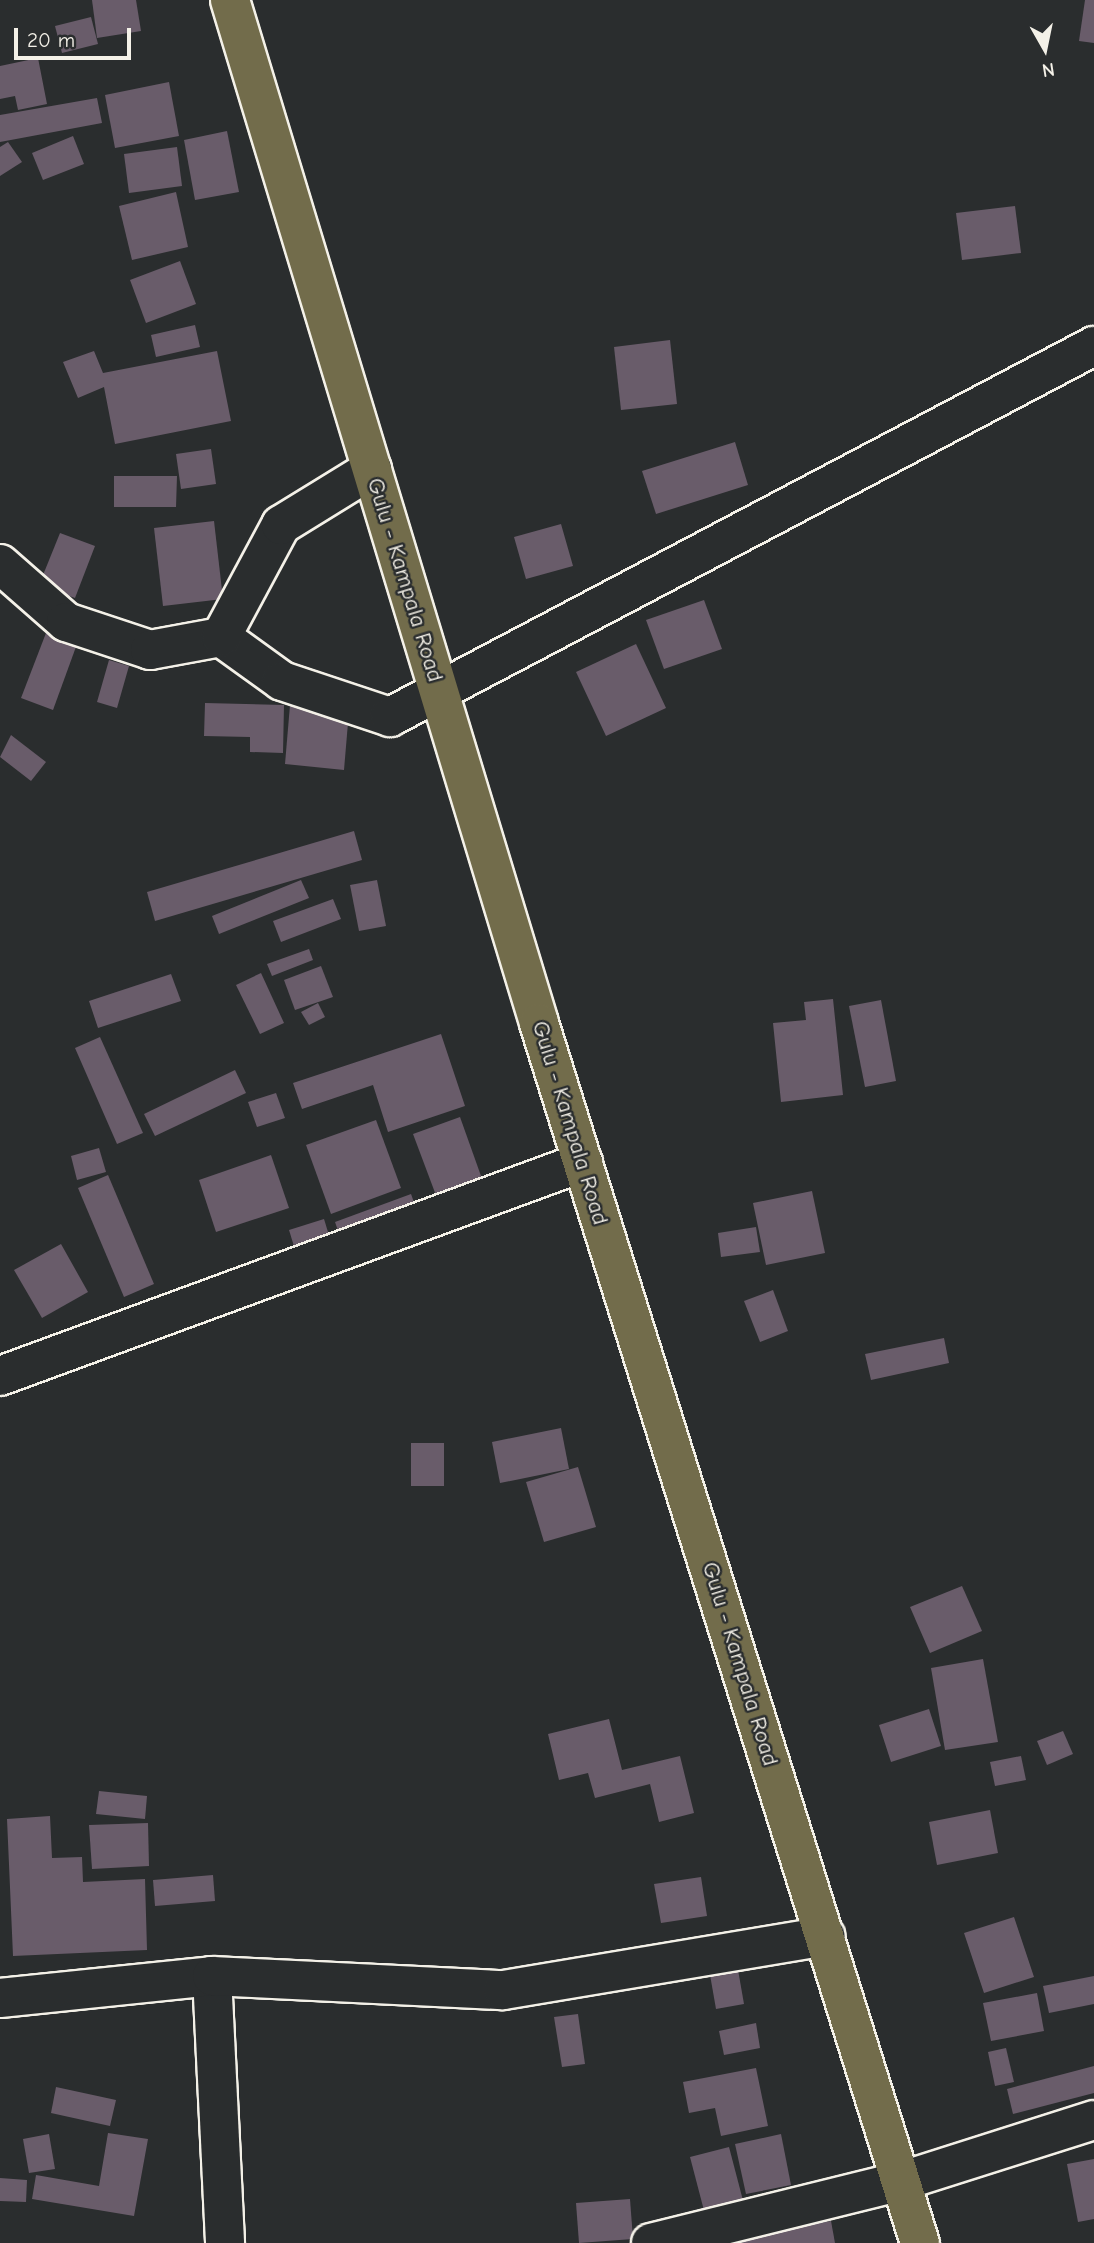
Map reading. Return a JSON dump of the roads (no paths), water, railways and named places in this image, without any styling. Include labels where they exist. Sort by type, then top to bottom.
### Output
[{"type":"main road","name":"Gulu - Kampala Road","points":[[230,0],[583,1162],[920,2243]]},
{"type":"street","points":[[0,564],[66,622],[150,650],[221,637],[282,681],[390,717],[1094,346]]},
{"type":"street","points":[[221,637],[281,525],[372,469]]},
{"type":"street","points":[[0,1376],[583,1162]]},
{"type":"street","points":[[0,1998],[212,1976],[503,1990],[825,1936]]},
{"type":"street","points":[[212,1976],[225,2243]]},
{"type":"street","points":[[651,2243],[902,2181],[1094,2120]]}]
